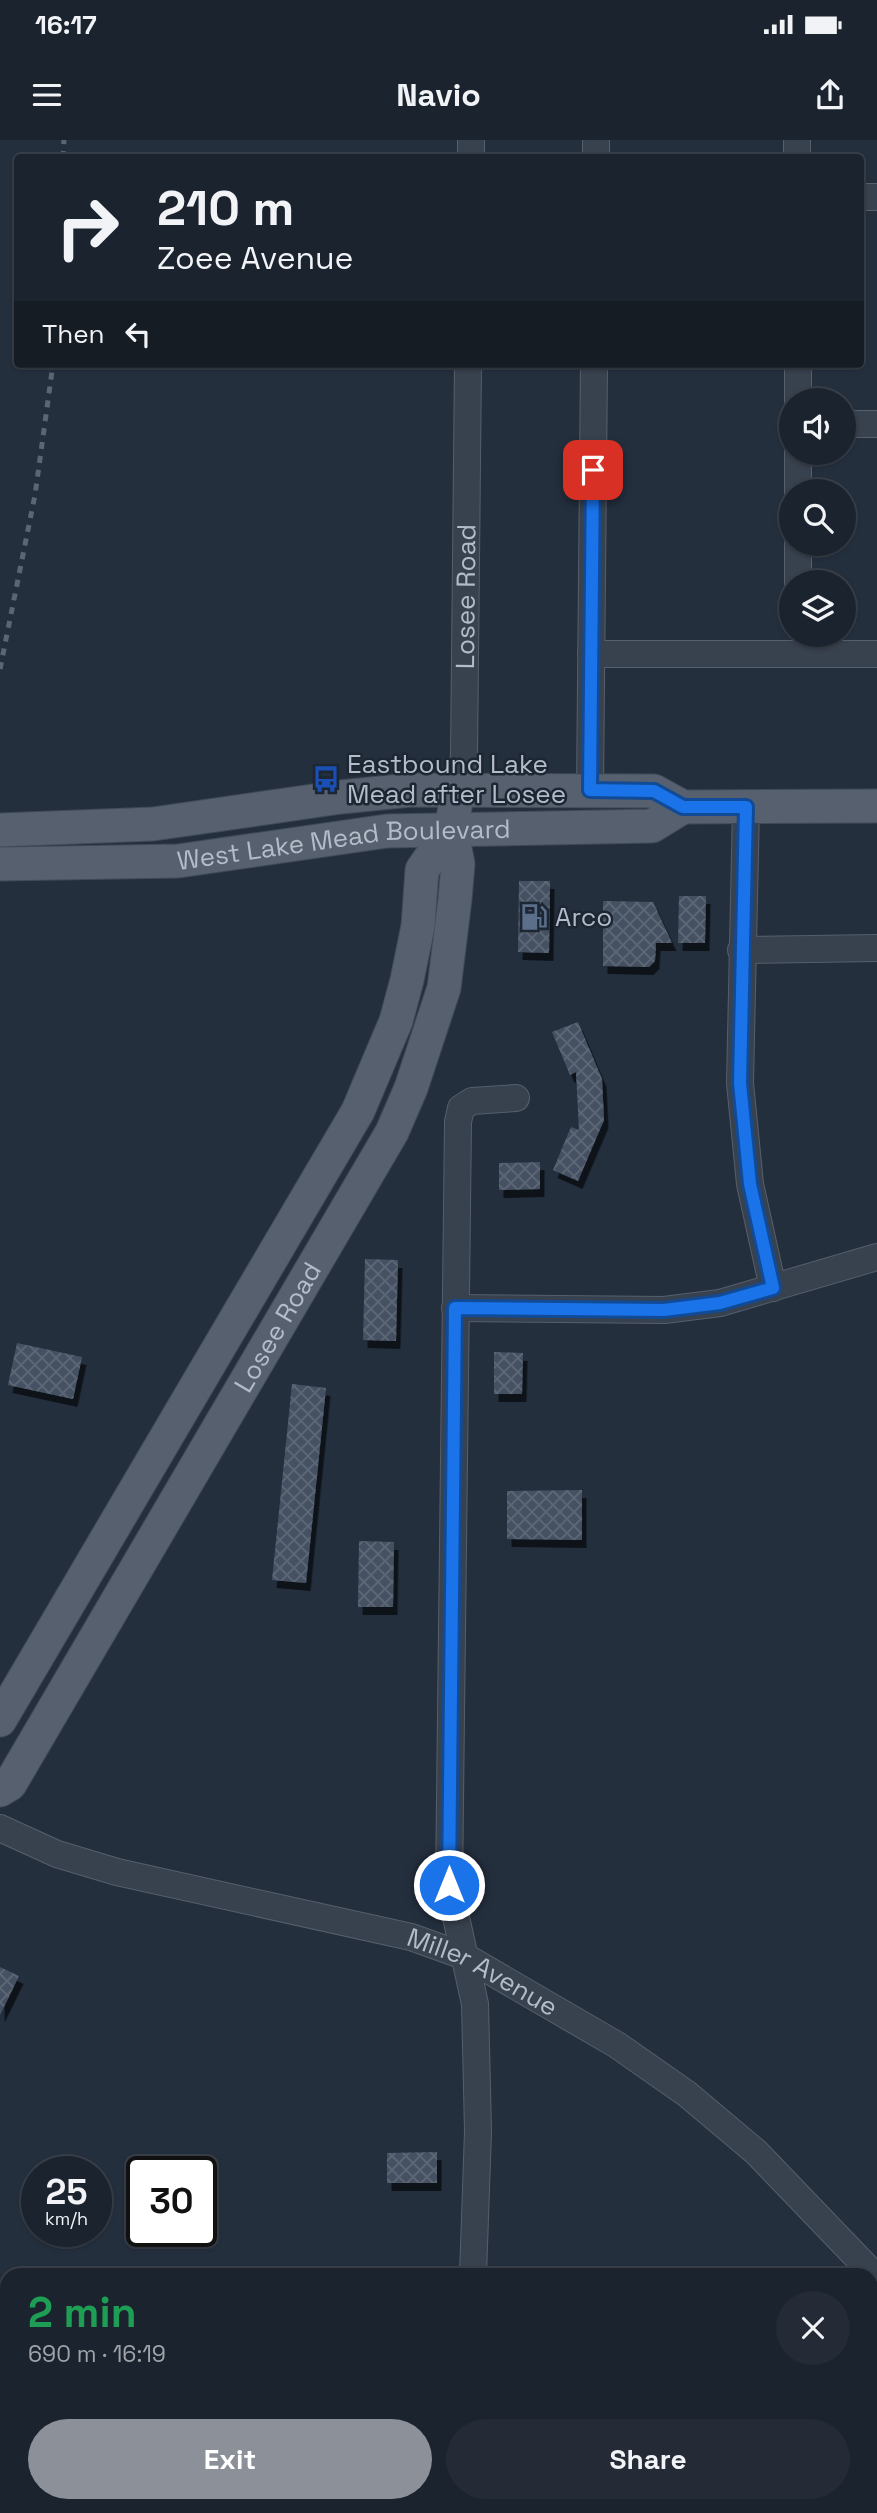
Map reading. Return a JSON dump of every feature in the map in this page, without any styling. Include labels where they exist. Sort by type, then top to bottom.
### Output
[{"type":"main road","name":"West Lake Mead Boulevard","points":[[0,830],[153,824],[410,790],[654,791],[683,807],[877,806]]},
{"type":"main road","name":"Losee Road","points":[[0,1790],[10,1784],[392,1132],[411,1088],[444,988],[458,864],[452,828],[457,792]]},
{"type":"main road","name":"West Lake Mead Boulevard","points":[[0,864],[178,861],[387,831],[652,826],[683,807]]},
{"type":"main road","name":"Losee Road","points":[[0,1720],[358,1111],[396,1021],[407,980],[418,926],[422,870],[452,828]]},
{"type":"main road","points":[[129,1580],[125,1556],[166,1481],[164,1459],[156,1455]]},
{"type":"street","name":"Losee Road","points":[[457,792],[464,756],[468,368]]},
{"type":"street","points":[[590,790],[594,368]]},
{"type":"street","points":[[797,368],[798,388]]},
{"type":"street","points":[[856,424],[877,424]]},
{"type":"street","points":[[591,654],[779,646]]},
{"type":"street","points":[[816,647],[877,654]]},
{"type":"street","points":[[746,807],[740,1083],[750,1184],[773,1288]]},
{"type":"street","points":[[741,950],[877,948]]},
{"type":"street","points":[[473,2268],[478,2131],[475,2004],[449,1885],[458,1122],[461,1108],[472,1101],[516,1098]]},
{"type":"street","points":[[455,1308],[664,1310],[720,1303],[877,1257]]},
{"type":"street","name":"Miller Avenue","points":[[0,1828],[57,1854],[117,1872],[411,1937],[464,1956],[617,2045],[687,2094],[756,2152],[867,2268]]},
{"type":"building","name":"Arco","points":[[519,881],[550,881],[549,953],[518,952]]},
{"type":"building","points":[[679,896],[706,896],[705,943],[678,943]]},
{"type":"building","points":[[603,901],[653,902],[672,943],[656,943],[655,961],[649,967],[603,966]]},
{"type":"building","points":[[578,1022],[602,1079],[604,1120],[578,1181],[553,1170],[571,1127],[579,1130],[576,1072],[570,1075],[552,1032]]},
{"type":"building","points":[[540,1162],[540,1189],[499,1190],[499,1163]]},
{"type":"building","points":[[365,1259],[398,1260],[396,1341],[363,1340]]},
{"type":"building","points":[[17,1343],[82,1357],[73,1399],[8,1385]]},
{"type":"building","points":[[494,1352],[523,1353],[522,1394],[494,1394]]},
{"type":"building","points":[[292,1384],[326,1388],[306,1583],[272,1580]]},
{"type":"building","points":[[582,1490],[582,1540],[507,1539],[507,1491]]},
{"type":"building","points":[[359,1541],[394,1542],[393,1607],[358,1607]]},
{"type":"building","points":[[0,1967],[19,1976],[0,2015]]},
{"type":"building","points":[[437,2152],[437,2183],[387,2183],[387,2153]]},
{"type":"railway","points":[[63,154],[64,140]]},
{"type":"railway","points":[[0,669],[35,495],[52,368]]},
{"type":"place","name":"Eastbound Lake Mead after Losee","points":[[326,779]]},
{"type":"place","name":"Arco","points":[[534,917]]},
{"type":"route","points":[[449,1885],[455,1308],[664,1310],[720,1303],[773,1288],[750,1184],[740,1083],[746,807],[683,807],[654,791],[590,790],[593,470]]}]
